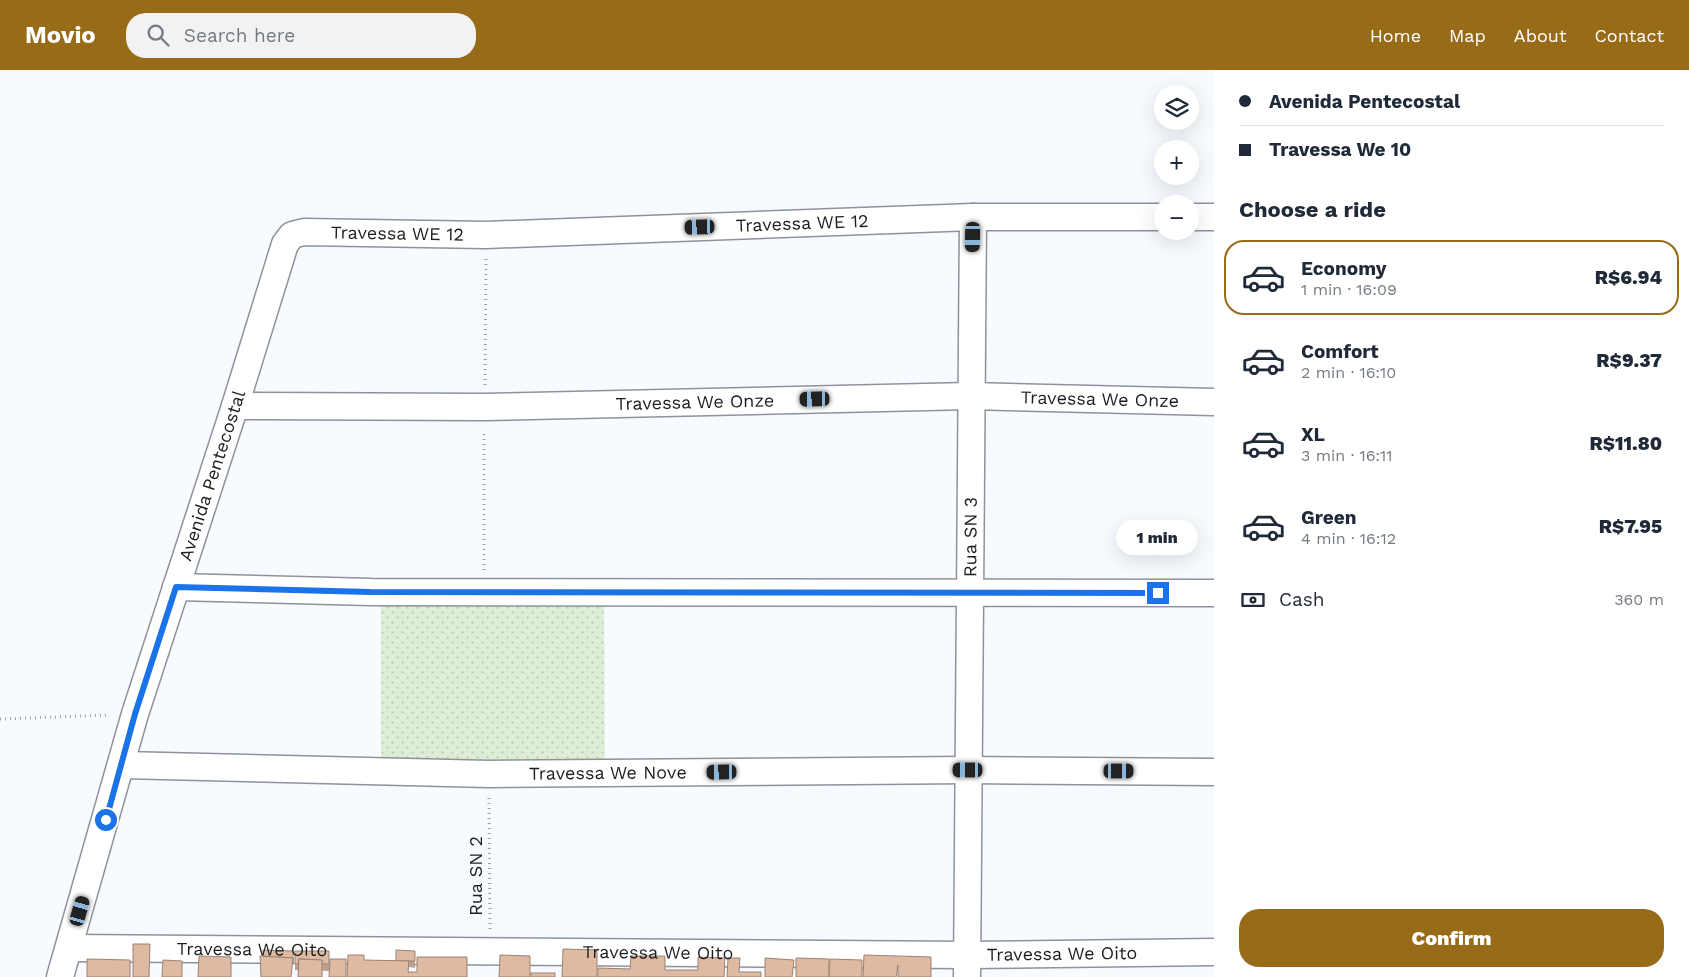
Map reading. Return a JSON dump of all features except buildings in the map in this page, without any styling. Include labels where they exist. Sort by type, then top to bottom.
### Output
[{"type":"street","points":[[1199,217],[1214,216]]},
{"type":"street","name":"Travessa WE 12","points":[[292,235],[304,232],[486,235],[973,218],[1154,217]]},
{"type":"street","name":"Rua SN 3","points":[[967,966],[971,593],[970,396],[973,218]]},
{"type":"street","name":"Avenida Pentecostal","points":[[60,977],[70,948],[135,714],[235,406],[285,244],[292,235]]},
{"type":"street","name":"Travessa We Onze","points":[[235,406],[494,407],[970,396],[1214,402]]},
{"type":"street","points":[[176,587],[370,592],[1214,593]]},
{"type":"street","name":"Travessa We Nove","points":[[122,765],[489,774],[968,770],[1214,772]]},
{"type":"street","name":"Travessa We Oito","points":[[70,948],[490,952],[967,966],[1214,952]]},
{"type":"path","points":[[0,719],[135,714]]},
{"type":"path","name":"Rua SN 2","points":[[489,774],[490,952]]},
{"type":"green space","points":[[381,598],[604,598],[605,769],[381,768]]},
{"type":"route","points":[[106,820],[135,714],[176,587],[370,592],[484,590],[1158,593]]}]
